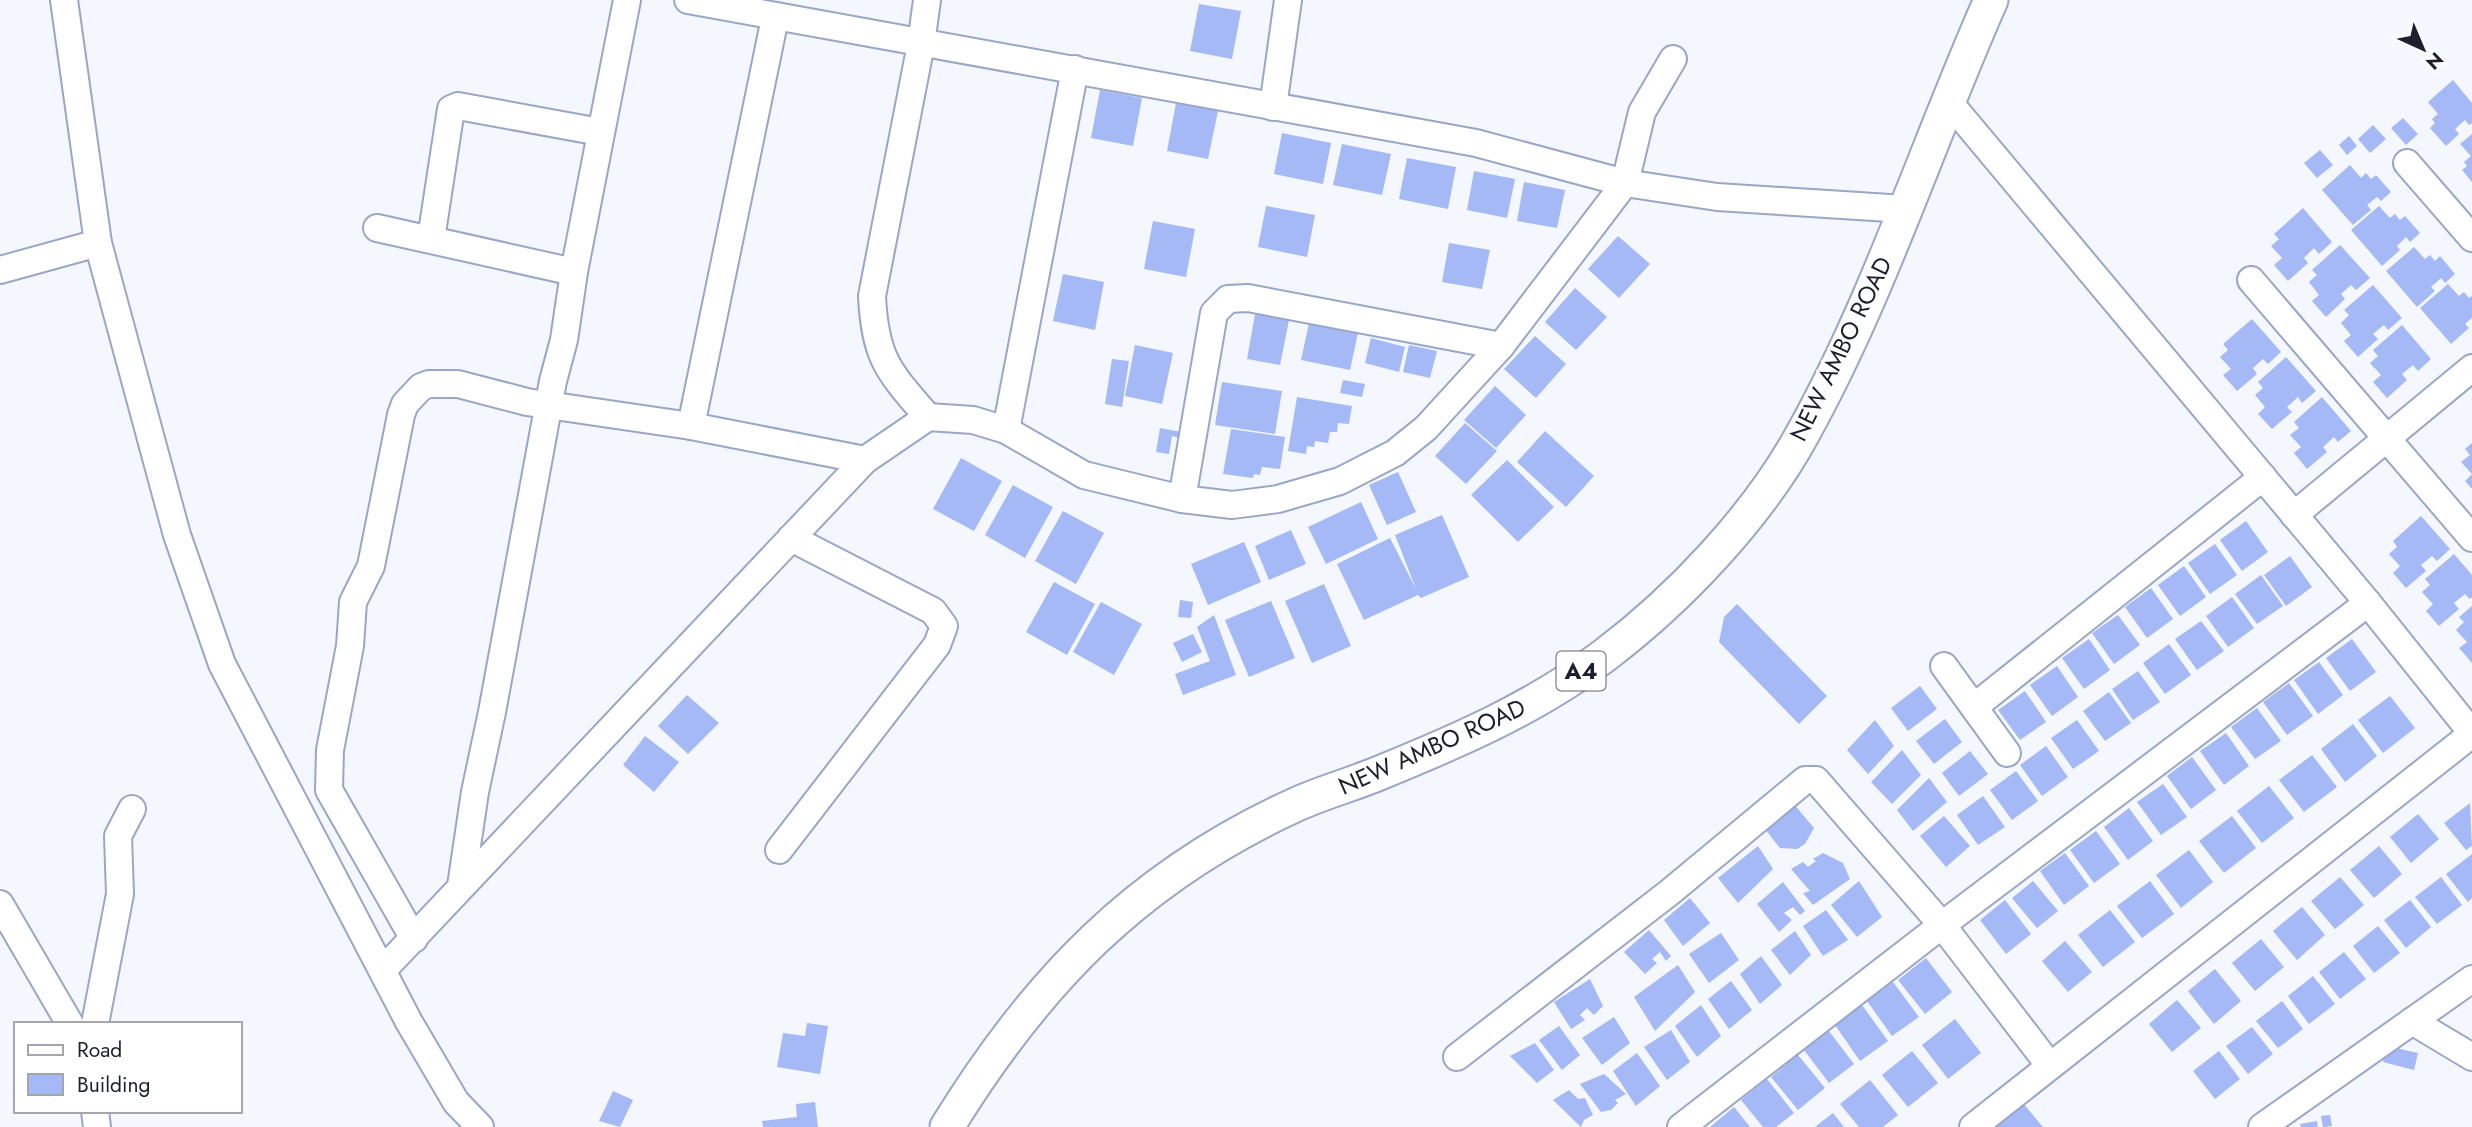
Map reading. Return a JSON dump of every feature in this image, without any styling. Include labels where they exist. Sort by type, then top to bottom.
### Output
[{"type":"main road","name":"NEW AMBO ROAD","points":[[947,1127],[1012,1028],[1061,970],[1119,915],[1150,892],[1232,838],[1296,804],[1477,732],[1544,697],[1605,654],[1666,603],[1760,498],[1801,437],[1866,304],[1991,0]]},
{"type":"street","points":[[64,0],[98,243],[177,535],[222,664],[271,764],[409,1022],[456,1102],[480,1127]]},
{"type":"street","points":[[461,886],[475,792],[627,0]]},
{"type":"street","points":[[688,0],[775,18],[1075,69],[1476,143],[1625,183],[1717,197],[1905,209]]},
{"type":"street","points":[[927,0],[921,44],[872,296],[874,328],[881,357],[928,417]]},
{"type":"street","points":[[1273,107],[1288,0]]},
{"type":"street","points":[[691,426],[775,18]]},
{"type":"street","points":[[383,970],[864,460],[928,417],[973,420],[1006,430],[1084,475],[1182,499],[1232,505],[1278,499],[1340,481],[1395,453],[1426,428],[1501,346],[1625,183],[1642,112],[1673,59]]},
{"type":"street","points":[[1006,430],[1075,69]]},
{"type":"street","points":[[1949,102],[2368,603],[2472,734],[1973,1127]]},
{"type":"street","points":[[431,239],[451,109],[458,106],[600,132]]},
{"type":"street","points":[[2407,163],[2472,238]]},
{"type":"street","points":[[377,228],[574,272]]},
{"type":"street","points":[[0,270],[98,243]]},
{"type":"street","points":[[2251,280],[2472,538]]},
{"type":"street","points":[[1182,499],[1214,313],[1228,299],[1248,299],[1501,346]]},
{"type":"street","points":[[2294,515],[2472,368]]},
{"type":"street","points":[[414,939],[329,790],[330,750],[350,646],[354,602],[371,566],[382,498],[405,404],[421,387],[446,383],[550,405],[691,426],[864,460]]},
{"type":"street","points":[[1975,706],[2263,477]]},
{"type":"street","points":[[779,850],[937,645],[944,626],[933,611],[791,538]]},
{"type":"street","points":[[1681,1127],[1942,925],[2368,603]]},
{"type":"street","points":[[1944,666],[2007,753]]},
{"type":"street","points":[[1457,1057],[1670,892],[1805,780],[1816,780],[1825,787],[1942,925],[2050,1066]]},
{"type":"street","points":[[95,1022],[120,894],[118,836],[131,809]]},
{"type":"street","points":[[4,924],[69,1022]]},
{"type":"street","points":[[2262,1127],[2472,979]]},
{"type":"street","points":[[2412,1021],[2472,1058]]},
{"type":"building","points":[[1199,4],[1241,11],[1232,59],[1190,51]]},
{"type":"building","points":[[2453,80],[2472,103],[2472,123],[2469,125],[2465,120],[2455,129],[2459,134],[2446,146],[2430,128],[2435,123],[2432,119],[2438,114],[2428,102]]},
{"type":"building","points":[[1100,90],[1142,98],[1133,146],[1091,138]]},
{"type":"building","points":[[1176,103],[1218,111],[1208,159],[1167,151]]},
{"type":"building","points":[[2403,118],[2418,134],[2406,145],[2391,128]]},
{"type":"building","points":[[2373,125],[2386,139],[2370,153],[2358,139]]},
{"type":"building","points":[[1282,133],[1331,143],[1323,184],[1274,174]]},
{"type":"building","points":[[2472,134],[2472,182],[2462,170],[2467,166],[2464,162],[2471,156],[2460,144]]},
{"type":"building","points":[[2349,136],[2357,146],[2347,155],[2339,145]]},
{"type":"building","points":[[1342,144],[1391,154],[1382,195],[1333,185]]},
{"type":"building","points":[[2320,150],[2333,165],[2317,178],[2304,163]]},
{"type":"building","points":[[1407,158],[1456,167],[1448,209],[1399,199]]},
{"type":"building","points":[[2350,165],[2361,178],[2366,173],[2371,179],[2376,175],[2391,192],[2381,201],[2377,197],[2367,205],[2371,210],[2353,225],[2322,190]]},
{"type":"building","points":[[1474,171],[1515,179],[1507,218],[1467,210]]},
{"type":"building","points":[[1524,182],[1565,190],[1557,228],[1517,221]]},
{"type":"building","points":[[1266,206],[1315,215],[1307,257],[1258,247]]},
{"type":"building","points":[[2379,206],[2390,218],[2395,214],[2400,220],[2405,216],[2420,233],[2410,242],[2406,237],[2397,246],[2400,250],[2382,266],[2351,230]]},
{"type":"building","points":[[2303,208],[2332,242],[2319,254],[2314,248],[2304,258],[2308,263],[2288,281],[2274,265],[2282,258],[2271,246],[2279,239],[2274,234]]},
{"type":"building","points":[[1153,221],[1195,229],[1186,277],[1144,269]]},
{"type":"building","points":[[1618,236],[1650,264],[1619,298],[1588,269]]},
{"type":"building","points":[[1449,243],[1490,250],[1482,289],[1442,282]]},
{"type":"building","points":[[2340,245],[2370,278],[2356,290],[2351,285],[2341,294],[2345,299],[2326,317],[2312,301],[2319,295],[2309,282],[2317,275],[2312,270]]},
{"type":"building","points":[[2414,247],[2425,259],[2430,255],[2435,261],[2440,256],[2455,274],[2445,283],[2441,278],[2431,287],[2435,291],[2417,307],[2386,271]]},
{"type":"building","points":[[1063,274],[1104,282],[1095,330],[1053,321]]},
{"type":"building","points":[[2448,284],[2459,296],[2464,292],[2469,298],[2472,296],[2472,318],[2465,324],[2469,328],[2451,344],[2420,308]]},
{"type":"building","points":[[2373,285],[2402,318],[2388,330],[2384,325],[2373,334],[2378,339],[2358,357],[2344,341],[2351,335],[2341,323],[2349,315],[2344,310]]},
{"type":"building","points":[[1575,288],[1607,317],[1576,350],[1545,322]]},
{"type":"building","points":[[1256,309],[1290,315],[1280,365],[1247,359]]},
{"type":"building","points":[[1310,319],[1359,328],[1350,370],[1301,360]]},
{"type":"building","points":[[2252,319],[2281,352],[2268,364],[2263,359],[2253,368],[2257,374],[2237,391],[2223,375],[2231,369],[2220,357],[2228,350],[2223,344]]},
{"type":"building","points":[[2402,325],[2431,359],[2418,371],[2413,365],[2402,374],[2407,380],[2387,398],[2373,382],[2381,375],[2370,363],[2378,356],[2373,350]]},
{"type":"building","points":[[1535,336],[1566,364],[1536,398],[1504,369]]},
{"type":"building","points":[[1371,338],[1405,347],[1399,372],[1365,363]]},
{"type":"building","points":[[1135,345],[1173,353],[1162,404],[1125,396]]},
{"type":"building","points":[[1409,345],[1437,351],[1430,378],[1403,372]]},
{"type":"building","points":[[2286,357],[2316,391],[2302,403],[2298,397],[2287,407],[2292,412],[2272,429],[2258,414],[2265,407],[2255,395],[2263,388],[2258,382]]},
{"type":"building","points":[[1112,359],[1129,361],[1122,407],[1105,404]]},
{"type":"building","points":[[1343,380],[1365,384],[1362,397],[1340,393]]},
{"type":"building","points":[[1222,382],[1282,391],[1275,434],[1215,425]]},
{"type":"building","points":[[1495,386],[1526,415],[1496,448],[1464,420]]},
{"type":"building","points":[[1297,397],[1352,406],[1349,424],[1338,423],[1337,432],[1330,432],[1328,443],[1315,441],[1314,447],[1307,446],[1306,454],[1288,451]]},
{"type":"building","points":[[2322,397],[2351,431],[2338,442],[2334,437],[2323,447],[2327,452],[2307,469],[2294,453],[2301,447],[2290,435],[2299,428],[2294,422]]},
{"type":"building","points":[[1465,423],[1497,451],[1466,484],[1435,456]]},
{"type":"building","points":[[1160,428],[1181,432],[1180,438],[1172,436],[1169,454],[1156,452]]},
{"type":"building","points":[[1231,429],[1285,437],[1280,469],[1262,467],[1260,475],[1254,474],[1253,478],[1223,474]]},
{"type":"building","points":[[1545,431],[1594,476],[1566,507],[1517,462]]},
{"type":"building","points":[[2472,443],[2472,474],[2461,462],[2470,455],[2465,449]]},
{"type":"building","points":[[961,458],[1002,481],[974,531],[933,509]]},
{"type":"building","points":[[1507,460],[1554,507],[1518,542],[1471,495]]},
{"type":"building","points":[[1398,472],[1416,512],[1387,525],[1369,485]]},
{"type":"building","points":[[2472,474],[2472,489],[2465,481]]},
{"type":"building","points":[[1013,485],[1053,507],[1025,558],[985,535]]},
{"type":"building","points":[[1361,502],[1378,539],[1326,564],[1308,527]]},
{"type":"building","points":[[1063,511],[1104,533],[1076,584],[1035,561]]},
{"type":"building","points":[[1442,515],[1469,577],[1421,598],[1418,595],[1364,620],[1337,564],[1390,538],[1416,589],[1395,535]]},
{"type":"building","points":[[2421,516],[2450,549],[2437,561],[2432,556],[2421,565],[2426,571],[2406,588],[2393,573],[2400,566],[2389,554],[2397,547],[2393,541]]},
{"type":"building","points":[[2246,521],[2268,552],[2242,571],[2220,540]]},
{"type":"building","points":[[1291,530],[1306,564],[1269,580],[1255,546]]},
{"type":"building","points":[[1244,542],[1261,582],[1208,605],[1191,564]]},
{"type":"building","points":[[2215,544],[2237,575],[2210,594],[2188,563]]},
{"type":"building","points":[[2454,554],[2472,575],[2472,597],[2470,599],[2465,594],[2454,603],[2459,609],[2439,626],[2426,611],[2433,604],[2422,592],[2430,585],[2425,579]]},
{"type":"building","points":[[2290,556],[2312,587],[2286,606],[2264,575]]},
{"type":"building","points":[[2184,566],[2206,597],[2180,616],[2158,585]]},
{"type":"building","points":[[2261,575],[2283,606],[2257,624],[2235,594]]},
{"type":"building","points":[[1054,582],[1095,604],[1067,655],[1026,632]]},
{"type":"building","points":[[1324,584],[1351,646],[1312,663],[1285,601]]},
{"type":"building","points":[[2151,588],[2173,619],[2147,638],[2125,607]]},
{"type":"building","points":[[2232,597],[2254,628],[2228,647],[2206,616]]},
{"type":"building","points":[[1180,600],[1193,602],[1191,618],[1178,617]]},
{"type":"building","points":[[1271,601],[1295,658],[1249,677],[1225,620]]},
{"type":"building","points":[[1101,602],[1142,624],[1114,675],[1073,652]]},
{"type":"building","points":[[1737,604],[1827,696],[1799,724],[1719,642],[1724,617]]},
{"type":"building","points":[[2472,606],[2472,663],[2459,648],[2467,642],[2456,630],[2464,622],[2459,617]]},
{"type":"building","points":[[1214,615],[1236,675],[1183,695],[1175,674],[1210,661],[1197,627]]},
{"type":"building","points":[[2118,615],[2140,645],[2114,664],[2092,633]]},
{"type":"building","points":[[2201,621],[2224,651],[2197,670],[2175,639]]},
{"type":"building","points":[[1193,634],[1202,652],[1182,662],[1173,643]]},
{"type":"building","points":[[2089,639],[2110,670],[2084,689],[2062,658]]},
{"type":"building","points":[[2352,639],[2376,672],[2350,691],[2326,658]]},
{"type":"building","points":[[2169,644],[2191,675],[2165,694],[2143,663]]},
{"type":"building","points":[[2319,662],[2343,695],[2318,714],[2294,680]]},
{"type":"building","points":[[2057,666],[2078,697],[2052,716],[2030,685]]},
{"type":"building","points":[[2138,671],[2160,702],[2133,720],[2112,689]]},
{"type":"building","points":[[2289,683],[2313,716],[2287,735],[2263,702]]},
{"type":"building","points":[[1920,686],[1937,709],[1908,731],[1891,708]]},
{"type":"building","points":[[2025,691],[2046,722],[2020,740],[1998,710]]},
{"type":"building","points":[[2109,692],[2131,723],[2105,741],[2083,711]]},
{"type":"building","points":[[687,695],[719,723],[688,754],[658,726]]},
{"type":"building","points":[[2390,696],[2415,728],[2383,753],[2358,720]]},
{"type":"building","points":[[2257,708],[2281,741],[2255,759],[2231,727]]},
{"type":"building","points":[[1945,719],[1962,742],[1934,764],[1916,741]]},
{"type":"building","points":[[1875,720],[1894,746],[1868,774],[1847,750]]},
{"type":"building","points":[[2077,720],[2099,751],[2073,769],[2051,738]]},
{"type":"building","points":[[2353,724],[2377,756],[2345,782],[2321,749]]},
{"type":"building","points":[[2226,733],[2249,766],[2224,785],[2200,751]]},
{"type":"building","points":[[645,736],[679,762],[654,792],[623,765]]},
{"type":"building","points":[[2046,746],[2068,777],[2042,796],[2020,765]]},
{"type":"building","points":[[1902,750],[1921,775],[1892,804],[1871,782]]},
{"type":"building","points":[[1970,751],[1988,774],[1959,796],[1942,773]]},
{"type":"building","points":[[2312,755],[2337,787],[2304,812],[2279,780]]},
{"type":"building","points":[[2192,757],[2216,790],[2191,809],[2167,776]]},
{"type":"building","points":[[2016,771],[2038,801],[2012,820],[1990,790]]},
{"type":"building","points":[[1929,778],[1947,802],[1913,831],[1897,810]]},
{"type":"building","points":[[2163,784],[2187,817],[2161,835],[2137,802]]},
{"type":"building","points":[[2269,786],[2294,818],[2262,843],[2237,811]]},
{"type":"building","points":[[1983,796],[2005,827],[1978,845],[1957,815]]},
{"type":"building","points":[[1793,803],[1814,828],[1805,844],[1797,849],[1780,848],[1764,828]]},
{"type":"building","points":[[2470,803],[2472,846],[2466,850],[2444,823]]},
{"type":"building","points":[[2129,808],[2153,841],[2128,860],[2104,827]]},
{"type":"building","points":[[2418,814],[2439,839],[2411,863],[2390,837]]},
{"type":"building","points":[[1944,816],[1970,846],[1946,867],[1920,836]]},
{"type":"building","points":[[2232,816],[2256,848],[2224,873],[2199,841]]},
{"type":"building","points":[[2096,831],[2120,864],[2094,883],[2070,850]]},
{"type":"building","points":[[1758,846],[1773,869],[1738,903],[1718,878]]},
{"type":"building","points":[[2379,846],[2402,874],[2374,898],[2350,870]]},
{"type":"building","points":[[2189,850],[2213,882],[2181,908],[2156,875]]},
{"type":"building","points":[[1823,853],[1843,863],[1850,879],[1813,905],[1803,893],[1810,891],[1791,869],[1803,862],[1808,867],[1816,861],[1813,859]]},
{"type":"building","points":[[2065,853],[2089,886],[2064,905],[2040,871]]},
{"type":"building","points":[[2472,854],[2472,898],[2468,902],[2446,874]]},
{"type":"building","points":[[2340,877],[2364,905],[2335,929],[2311,901]]},
{"type":"building","points":[[2441,877],[2462,905],[2437,924],[2415,897]]},
{"type":"building","points":[[1859,881],[1882,917],[1857,937],[1831,905]]},
{"type":"building","points":[[2033,881],[2058,911],[2037,928],[2012,898]]},
{"type":"building","points":[[2150,881],[2174,914],[2142,938],[2117,906]]},
{"type":"building","points":[[1783,882],[1805,911],[1800,915],[1793,907],[1784,913],[1792,920],[1779,932],[1757,904]]},
{"type":"building","points":[[1690,898],[1710,923],[1683,946],[1664,920]]},
{"type":"building","points":[[2005,900],[2031,934],[2006,954],[1980,920]]},
{"type":"building","points":[[2410,900],[2431,927],[2406,948],[2384,920]]},
{"type":"building","points":[[2302,907],[2325,935],[2297,960],[2273,931]]},
{"type":"building","points":[[1826,910],[1848,940],[1823,956],[1803,926]]},
{"type":"building","points":[[2110,910],[2135,942],[2103,967],[2078,935]]},
{"type":"building","points":[[2378,926],[2400,953],[2374,973],[2353,946]]},
{"type":"building","points":[[1649,930],[1671,956],[1666,961],[1660,952],[1652,959],[1657,963],[1645,974],[1624,952]]},
{"type":"building","points":[[1795,931],[1811,955],[1790,975],[1771,950]]},
{"type":"building","points":[[1721,933],[1739,960],[1709,983],[1689,954]]},
{"type":"building","points":[[2261,939],[2284,967],[2255,991],[2232,963]]},
{"type":"building","points":[[2065,941],[2092,972],[2068,992],[2042,961]]},
{"type":"building","points":[[2344,952],[2366,979],[2340,999],[2319,972]]},
{"type":"building","points":[[1761,956],[1782,985],[1760,1004],[1740,974]]},
{"type":"building","points":[[1926,958],[1952,992],[1925,1014],[1898,980]]},
{"type":"building","points":[[1678,965],[1695,992],[1655,1031],[1634,997]]},
{"type":"building","points":[[2215,969],[2241,1001],[2214,1024],[2188,991]]},
{"type":"building","points":[[2313,976],[2335,1004],[2309,1024],[2288,996]]},
{"type":"building","points":[[1590,979],[1603,1006],[1594,1015],[1587,1008],[1580,1015],[1585,1020],[1571,1029],[1554,1002]]},
{"type":"building","points":[[1731,981],[1752,1010],[1729,1029],[1708,999]]},
{"type":"building","points":[[1893,982],[1919,1017],[1892,1036],[1867,1001]]},
{"type":"building","points":[[2177,1000],[2201,1028],[2172,1052],[2149,1024]]},
{"type":"building","points":[[2282,1001],[2303,1029],[2278,1048],[2256,1021]]},
{"type":"building","points":[[1701,1005],[1721,1036],[1697,1057],[1675,1026]]},
{"type":"building","points":[[1862,1005],[1888,1041],[1860,1061],[1835,1025]]},
{"type":"building","points":[[1614,1017],[1630,1043],[1602,1065],[1582,1038]]},
{"type":"building","points":[[1955,1019],[1981,1053],[1948,1079],[1922,1045]]},
{"type":"building","points":[[807,1023],[828,1026],[820,1074],[777,1067],[783,1033],[805,1036]]},
{"type":"building","points":[[1559,1026],[1580,1055],[1562,1070],[1539,1040]]},
{"type":"building","points":[[2252,1027],[2273,1054],[2248,1074],[2226,1046]]},
{"type":"building","points":[[1671,1030],[1690,1062],[1667,1080],[1644,1047]]},
{"type":"building","points":[[1829,1031],[1854,1064],[1829,1083],[1804,1050]]},
{"type":"building","points":[[1535,1043],[1554,1070],[1537,1083],[1510,1056]]},
{"type":"building","points":[[2387,1046],[2418,1053],[2414,1070],[2383,1062]]},
{"type":"building","points":[[1912,1051],[1938,1083],[1908,1107],[1882,1075]]},
{"type":"building","points":[[2219,1051],[2240,1079],[2215,1099],[2193,1071]]},
{"type":"building","points":[[1637,1053],[1660,1086],[1636,1106],[1613,1071]]},
{"type":"building","points":[[1798,1055],[1825,1088],[1798,1110],[1771,1077]]},
{"type":"building","points":[[1604,1074],[1626,1094],[1615,1100],[1618,1103],[1611,1110],[1601,1112],[1580,1084]]},
{"type":"building","points":[[1767,1079],[1794,1113],[1776,1127],[1763,1127],[1741,1100]]},
{"type":"building","points":[[1870,1080],[1898,1115],[1883,1127],[1859,1127],[1840,1104]]},
{"type":"building","points":[[1569,1090],[1578,1099],[1585,1098],[1593,1115],[1584,1120],[1581,1127],[1553,1100]]},
{"type":"building","points":[[613,1091],[633,1100],[620,1127],[599,1121]]},
{"type":"building","points":[[815,1102],[818,1127],[763,1127],[762,1121],[797,1117],[796,1104]]},
{"type":"building","points":[[2022,1102],[2043,1127],[1993,1127]]},
{"type":"building","points":[[1734,1107],[1750,1127],[1710,1127]]},
{"type":"building","points":[[1833,1113],[1844,1127],[1815,1127]]},
{"type":"building","points":[[2330,1115],[2332,1126],[2323,1127],[2321,1116]]},
{"type":"building","points":[[2317,1121],[2318,1127],[2301,1127],[2300,1124]]}]
